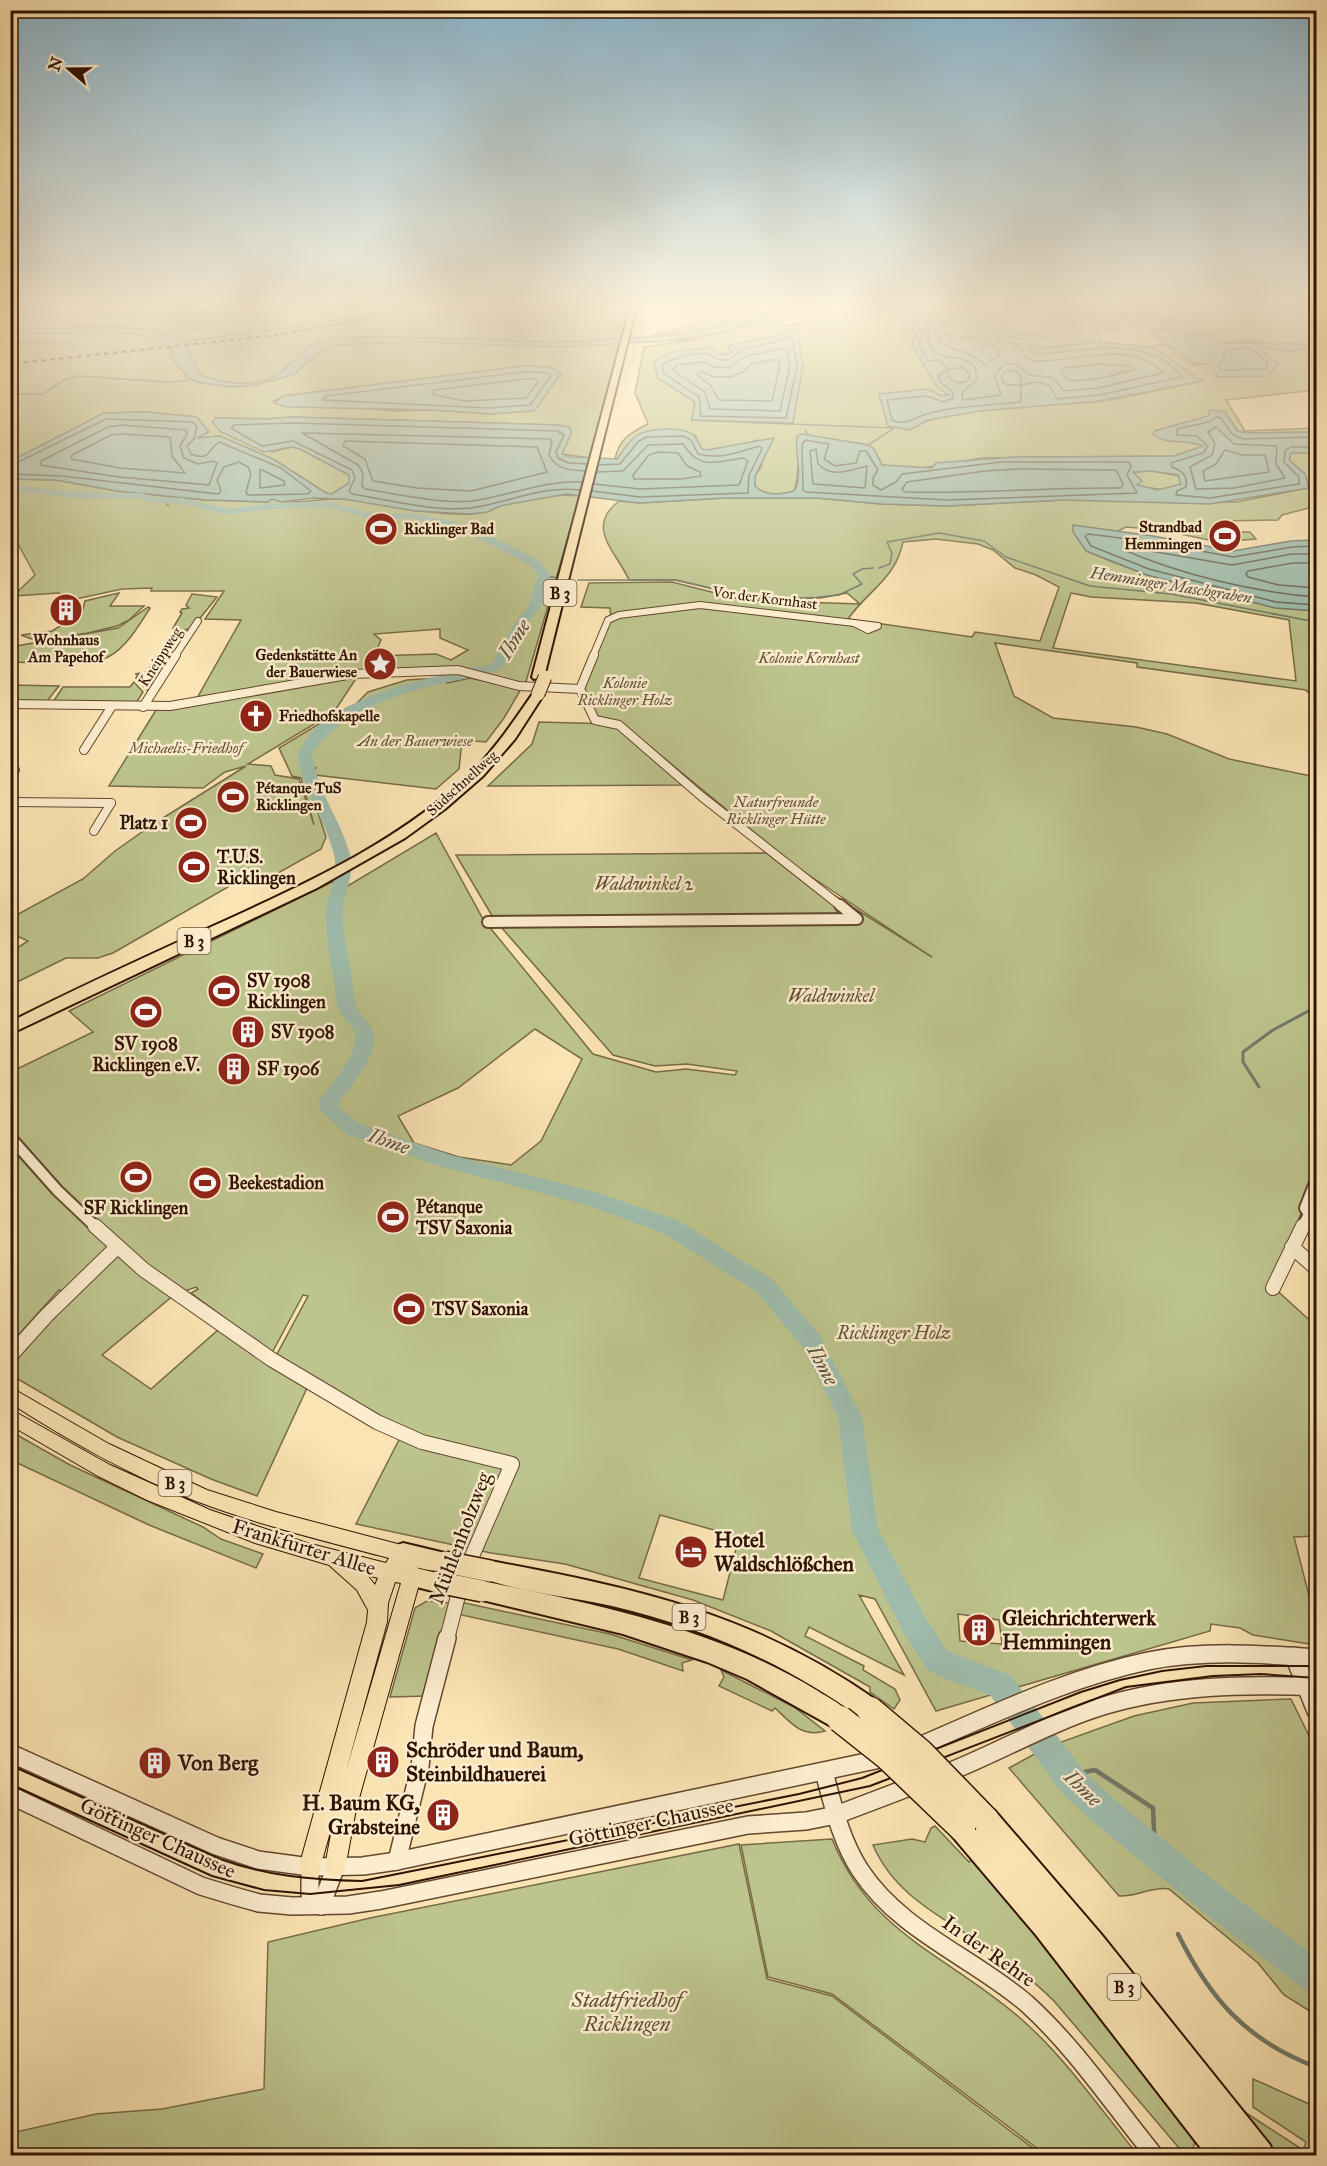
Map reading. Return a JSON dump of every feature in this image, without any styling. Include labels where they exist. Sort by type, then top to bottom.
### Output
[{"type":"highway","name":"Südschnellweg","points":[[10,1029],[322,877],[418,822],[474,776],[513,734],[542,677],[610,409]]},
{"type":"highway","name":"Südschnellweg","points":[[10,1020],[322,877]]},
{"type":"highway","name":"B 3","points":[[403,1553],[441,1572]]},
{"type":"highway","name":"Frankfurter Allee","points":[[412,1577],[441,1572],[486,1581],[618,1620],[733,1659],[806,1696],[840,1719],[974,1824]]},
{"type":"highway","name":"B 3","points":[[486,1581],[648,1605],[696,1619],[744,1638],[803,1666],[870,1710],[921,1753],[1040,1917],[1226,2156]]},
{"type":"highway","name":"B 3","points":[[974,1824],[1091,1944],[1189,2071],[1259,2156]]},
{"type":"main road","name":"Frankfurter Allee","points":[[10,1394],[89,1442],[199,1494],[273,1519],[403,1553]]},
{"type":"main road","name":"Frankfurter Allee","points":[[10,1416],[77,1456],[189,1510],[261,1537],[333,1560],[412,1577]]},
{"type":"main road","points":[[310,1867],[377,1622],[377,1607],[388,1572],[403,1553]]},
{"type":"main road","points":[[336,1866],[346,1809],[412,1577],[403,1553]]},
{"type":"main road","points":[[333,1560],[364,1584],[377,1607]]},
{"type":"street","name":"Vor der Kornhast","points":[[580,689],[608,620],[619,615],[684,606],[714,605],[852,622]]},
{"type":"street","name":"Kneippweg","points":[[143,707],[198,621]]},
{"type":"street","points":[[10,704],[143,707],[185,704],[353,674],[470,673],[519,686],[580,689],[596,720],[619,725],[701,796],[857,919],[488,922]]},
{"type":"street","points":[[84,750],[112,706]]},
{"type":"street","points":[[10,802],[111,803],[94,831]]},
{"type":"street","name":"Mühlenholzweg","points":[[10,1137],[57,1190],[117,1247],[144,1270],[242,1340],[377,1422],[422,1442],[512,1464],[472,1553],[455,1600],[424,1726],[420,1767],[397,1861]]},
{"type":"street","points":[[1273,1288],[1309,1215],[1305,1208],[1317,1180]]},
{"type":"street","points":[[10,1356],[47,1315],[117,1247]]},
{"type":"street","points":[[1292,1247],[1317,1268]]},
{"type":"street","name":"Göttinger Chaussee","points":[[10,1753],[216,1846],[258,1860],[310,1867],[363,1866],[722,1794],[785,1777],[857,1766],[909,1750],[1042,1694],[1139,1664],[1183,1656],[1250,1653],[1317,1658]]},
{"type":"street","points":[[1294,1656],[1311,1687],[1317,1711]]},
{"type":"street","name":"Göttinger Chaussee","points":[[10,1795],[201,1886],[259,1903],[321,1906],[381,1900],[748,1825],[806,1821],[836,1815],[955,1770],[1060,1723],[1124,1700],[1190,1689],[1311,1687]]},
{"type":"street","name":"In der Rehre","points":[[824,1772],[836,1815],[859,1869],[879,1896],[903,1919],[972,1962],[1026,2003],[1065,2045],[1155,2156]]},
{"type":"street","points":[[310,1867],[310,1894],[321,1906],[336,1866]]},
{"type":"green space","points":[[11,409],[373,409],[490,414],[534,409],[603,409],[590,458],[562,454],[568,427],[558,425],[292,417],[216,418],[272,452],[291,447],[300,449],[349,475],[349,483],[332,494],[326,493],[273,459],[220,436],[197,438],[196,417],[145,412],[104,413],[11,461]]},
{"type":"green space","points":[[642,409],[694,409],[692,420],[790,424],[793,409],[919,409],[910,430],[924,422],[945,416],[999,409],[1232,409],[1245,431],[1316,428],[1316,432],[1246,433],[1238,431],[1225,412],[1157,430],[1204,446],[1174,456],[982,458],[916,469],[882,465],[874,449],[868,445],[802,434],[794,491],[779,494],[764,492],[755,486],[755,476],[762,465],[758,440],[731,448],[709,451],[702,450],[695,435],[625,448],[615,459],[619,446],[626,437],[648,424]]},
{"type":"green space","points":[[1291,453],[1316,453],[1316,506],[1282,515],[1278,520],[1225,521],[1233,532],[1250,532],[1256,539],[1242,540],[1233,545],[1161,530],[1126,527],[1116,532],[1073,526],[1086,551],[1140,572],[1230,597],[1316,611],[1316,701],[1306,690],[1137,667],[1137,663],[995,643],[1014,696],[1053,718],[1136,727],[1167,734],[1229,759],[1316,777],[1316,1164],[1302,1211],[1271,1285],[1316,1326],[1316,1536],[1294,1537],[1316,1623],[1316,1645],[1253,1635],[1240,1628],[1211,1624],[1210,1631],[936,1711],[875,1599],[859,1595],[904,1675],[809,1627],[805,1636],[864,1666],[863,1670],[895,1689],[900,1700],[894,1709],[870,1692],[870,1687],[771,1631],[693,1600],[565,1564],[491,1553],[356,1524],[405,1428],[380,1418],[276,1356],[308,1296],[303,1295],[272,1353],[191,1293],[198,1289],[196,1287],[174,1295],[102,1355],[151,1389],[218,1330],[307,1388],[257,1496],[211,1479],[117,1437],[11,1375],[11,1366],[74,1296],[59,1290],[11,1343],[11,1072],[93,1032],[69,1011],[334,881],[336,893],[436,833],[483,919],[593,1054],[656,1072],[686,1069],[735,1075],[737,1071],[687,1064],[655,1066],[613,1055],[494,919],[456,855],[767,853],[932,957],[795,866],[642,740],[598,718],[583,688],[611,619],[610,608],[581,607],[589,583],[672,582],[743,600],[860,604],[847,593],[820,598],[753,598],[676,580],[629,580],[606,540],[604,530],[604,521],[609,511],[619,501],[639,503],[725,498],[817,498],[881,504],[947,506],[1063,500],[1236,502],[1309,488],[1305,474],[1289,460]],"holes":[[[936,539],[978,544],[993,550],[1015,568],[1036,575],[1059,587],[1040,641],[975,632],[972,637],[848,619],[894,566],[903,542]],[[1071,593],[1091,597],[1196,603],[1289,620],[1296,681],[1053,648]],[[535,1029],[582,1059],[541,1141],[511,1165],[459,1157],[414,1143],[398,1116],[458,1088]],[[660,1515],[739,1537],[723,1600],[639,1578]],[[958,1614],[999,1620],[1002,1644],[960,1641]]]},
{"type":"green space","points":[[1152,471],[1179,476],[1182,484],[1165,490],[1137,486],[1138,482],[1133,472]]},
{"type":"green space","points":[[11,479],[56,480],[117,491],[205,500],[268,502],[272,499],[297,502],[344,499],[456,514],[480,513],[502,505],[541,497],[580,496],[525,685],[477,674],[372,672],[196,700],[241,620],[205,619],[224,591],[151,591],[152,588],[122,589],[76,599],[58,593],[13,596],[35,575],[18,544],[11,542]],"holes":[[[440,629],[440,638],[468,650],[451,660],[436,654],[374,656],[381,640],[374,634]]]},
{"type":"green space","points":[[119,593],[110,606],[144,606],[129,620],[117,626],[37,641],[21,635],[52,631],[82,613],[85,601]]},
{"type":"green space","points":[[192,594],[217,597],[192,628],[174,633],[173,628],[182,613],[180,612],[182,609],[189,608],[186,605]]},
{"type":"green space","points":[[148,607],[150,608],[132,635],[121,648],[108,657],[74,663],[11,662],[11,647],[118,628]]},
{"type":"green space","points":[[156,657],[169,657],[148,691],[136,678],[138,674],[135,674],[147,672]]},
{"type":"green space","name":"T.U.S. Ricklingen","points":[[357,677],[334,712],[248,764],[271,766],[275,775],[299,779],[314,825],[301,778],[292,776],[279,748],[356,704],[368,692],[407,680],[438,678],[393,692],[344,714],[317,733],[303,753],[306,777],[326,837],[321,849],[255,886],[240,880],[113,953],[98,958],[66,958],[11,985],[11,952],[28,941],[11,933],[11,918],[83,879],[115,851],[155,823],[246,766],[225,772],[203,788],[109,786],[156,710],[187,707],[246,694]]},
{"type":"green space","name":"An der Bauerwiese","points":[[447,678],[447,683],[470,678],[521,689],[486,742],[462,740],[459,769],[436,789],[315,775],[313,772],[316,767],[312,772],[314,776],[309,776],[307,753],[321,733],[336,722],[382,698]]},
{"type":"green space","points":[[134,682],[143,692],[136,703],[53,702],[63,687],[130,687]]},
{"type":"green space","points":[[10,685],[59,686],[47,701],[11,701]]},
{"type":"green space","points":[[539,722],[613,724],[684,785],[488,786],[532,744]]},
{"type":"green space","points":[[10,1431],[70,1465],[203,1527],[221,1539],[263,1554],[256,1568],[149,1525],[11,1460]]},
{"type":"green space","points":[[427,1601],[450,1603],[427,1696],[390,1697],[415,1608]]},
{"type":"green space","points":[[460,1602],[610,1634],[692,1660],[682,1663],[683,1671],[618,1649],[457,1614]]},
{"type":"green space","points":[[721,1670],[794,1707],[825,1731],[817,1733],[803,1731],[775,1708],[772,1711],[719,1686],[724,1677]]},
{"type":"green space","points":[[1291,1699],[1316,1750],[1316,1971],[1107,1809],[1076,1779],[1050,1746],[1134,1716],[1193,1703]]},
{"type":"green space","points":[[1042,1750],[1072,1784],[1137,1844],[1316,1981],[1316,2015],[1284,1995],[1258,1963],[1169,1889],[1163,1888],[1119,1896],[1009,1768]]},
{"type":"green space","points":[[935,1826],[969,1862],[972,1860],[1019,1913],[1196,2139],[1193,2148],[1199,2155],[1185,2155],[1054,2001],[1031,1980],[990,1949],[939,1917],[894,1879],[873,1845],[912,1839],[925,1842],[931,1828]]},
{"type":"green space","points":[[832,1839],[848,1872],[868,1899],[914,1941],[993,1996],[1037,2033],[1068,2067],[1138,2155],[1046,2155],[832,1994],[768,1977],[741,1845]]},
{"type":"green space","name":"Stadtfriedhof Ricklingen","points":[[739,1844],[767,1979],[832,1996],[1042,2155],[11,2155],[11,2133],[96,2114],[162,2109],[264,2089],[268,1942],[370,1918]]},
{"type":"green space","points":[[1253,2079],[1316,2107],[1316,2155],[1279,2155],[1234,2105],[1303,2150],[1306,2142],[1253,2107]]},
{"type":"water","points":[[389,409],[536,409],[490,414]]},
{"type":"water","points":[[694,409],[795,409],[793,423],[692,420]]},
{"type":"water","points":[[883,409],[1003,409],[928,420],[910,430],[888,426]]},
{"type":"water","points":[[1210,410],[1225,412],[1237,431],[1246,433],[1316,432],[1316,453],[1291,453],[1289,460],[1305,474],[1309,488],[1210,504],[1063,500],[947,506],[881,504],[817,498],[725,498],[639,503],[566,494],[500,506],[488,512],[469,514],[415,511],[344,499],[314,498],[281,502],[272,499],[268,502],[205,500],[117,491],[56,480],[11,479],[11,461],[104,413],[145,412],[197,417],[209,432],[197,438],[220,436],[273,459],[326,493],[332,494],[349,483],[349,475],[300,449],[291,447],[264,452],[221,432],[212,422],[216,418],[292,417],[558,425],[569,427],[572,432],[562,454],[570,457],[617,459],[636,436],[655,430],[687,431],[695,437],[702,449],[707,450],[774,438],[755,476],[755,486],[759,490],[774,494],[794,491],[797,485],[799,472],[797,436],[802,434],[868,445],[874,449],[882,465],[932,468],[936,463],[1014,457],[1175,456],[1203,446],[1190,442],[1164,440],[1153,434],[1155,431],[1208,416]],"holes":[[[1152,471],[1178,475],[1181,484],[1158,490],[1137,485],[1142,481],[1133,472]]]},
{"type":"water","points":[[1073,525],[1153,536],[1233,551],[1291,541],[1316,540],[1316,611],[1275,608],[1147,575],[1086,551],[1073,532]]},
{"type":"waterway","points":[[790,424],[894,428]]},
{"type":"waterway","points":[[868,445],[893,429]]},
{"type":"waterway","points":[[805,430],[808,435]]},
{"type":"waterway","name":"Ihme","points":[[10,487],[71,495],[141,496],[153,500],[182,501],[228,512],[274,506],[326,504],[373,517],[415,516],[449,522],[466,528],[537,564],[544,576],[534,608],[523,620],[497,667],[422,683],[360,707],[321,731],[305,753],[307,773],[342,854],[345,874],[335,897],[334,921],[343,970],[346,1010],[362,1027],[365,1035],[360,1055],[330,1100],[329,1109],[353,1129],[446,1161],[595,1200],[671,1227],[765,1286],[810,1339],[850,1417],[865,1530],[915,1626],[937,1660],[948,1667],[1000,1685],[1073,1782],[1105,1812],[1221,1906],[1316,1977]]},
{"type":"waterway","name":"Ihme","points":[[162,501],[169,506]]},
{"type":"waterway","name":"Hemminger Maschgraben","points":[[879,568],[890,564],[892,553],[887,542],[939,533],[984,541],[1006,557],[1090,586],[1171,594],[1316,622]]},
{"type":"waterway","name":"Hemminger Maschgraben","points":[[578,580],[675,580],[753,598],[786,601],[839,595],[862,584],[853,574],[862,569],[873,568]]},
{"type":"waterway","name":"Hemminger Maschgraben","points":[[544,576],[559,578]]},
{"type":"waterway","points":[[1259,1087],[1243,1062],[1243,1052],[1273,1030],[1314,1008]]},
{"type":"waterway","points":[[1067,1775],[1095,1770],[1153,1808],[1155,1852]]},
{"type":"waterway","points":[[1178,1934],[1203,1979],[1233,2015],[1250,2031],[1270,2044],[1316,2067]]},
{"type":"tram line","points":[[10,1765],[238,1865],[290,1876],[362,1881],[799,1794],[862,1778],[1081,1692],[1120,1680],[1162,1671],[1206,1666],[1316,1666]]},
{"type":"tram line","points":[[10,1784],[212,1876],[264,1890],[310,1894],[399,1885],[870,1786],[1126,1687],[1213,1676],[1261,1674],[1316,1678]]},
{"type":"place","name":"Ricklinger Bad","points":[[381,529]]},
{"type":"place","name":"Strandbad Hemmingen","points":[[1225,536]]},
{"type":"place","name":"Wohnhaus Am Papehof","points":[[66,610]]},
{"type":"place","name":"Gedenkstätte An der Bauerwiese","points":[[380,664]]},
{"type":"place","name":"Friedhofskapelle","points":[[256,716]]},
{"type":"place","name":"Pétanque TuS Ricklingen","points":[[233,797]]},
{"type":"place","name":"Platz 1","points":[[191,823]]},
{"type":"place","name":"T.U.S. Ricklingen","points":[[194,867]]},
{"type":"place","name":"SV 1908 Ricklingen","points":[[224,991]]},
{"type":"place","name":"SV 1908 Ricklingen e.V.","points":[[146,1012]]},
{"type":"place","name":"SV 1908","points":[[248,1032]]},
{"type":"place","name":"SF 1906","points":[[234,1069]]},
{"type":"place","name":"SF Ricklingen","points":[[136,1177]]},
{"type":"place","name":"Beekestadion","points":[[205,1183]]},
{"type":"place","name":"Pétanque TSV Saxonia","points":[[393,1217]]},
{"type":"place","name":"TSV Saxonia","points":[[409,1309]]},
{"type":"place","name":"Hotel Waldschlößchen","points":[[691,1552]]},
{"type":"place","name":"Gleichrichterwerk Hemmingen","points":[[979,1630]]},
{"type":"place","name":"Schröder und Baum, Steinbildhauerei","points":[[383,1762]]},
{"type":"place","name":"Von Berg","points":[[155,1763]]},
{"type":"place","name":"H. Baum KG, Grabsteine","points":[[443,1815]]},
{"type":"park label","name":"Kolonie Kornhast","points":[[809,658]]},
{"type":"park label","name":"Kolonie Ricklinger Holz","points":[[625,692]]},
{"type":"park label","name":"Michaelis-Friedhof","points":[[186,748]]},
{"type":"park label","name":"Naturfreunde Ricklinger Hütte","points":[[776,810]]},
{"type":"park label","name":"Waldwinkel 2","points":[[644,884]]},
{"type":"park label","name":"Waldwinkel","points":[[831,996]]},
{"type":"park label","name":"Ricklinger Holz","points":[[894,1333]]}]
